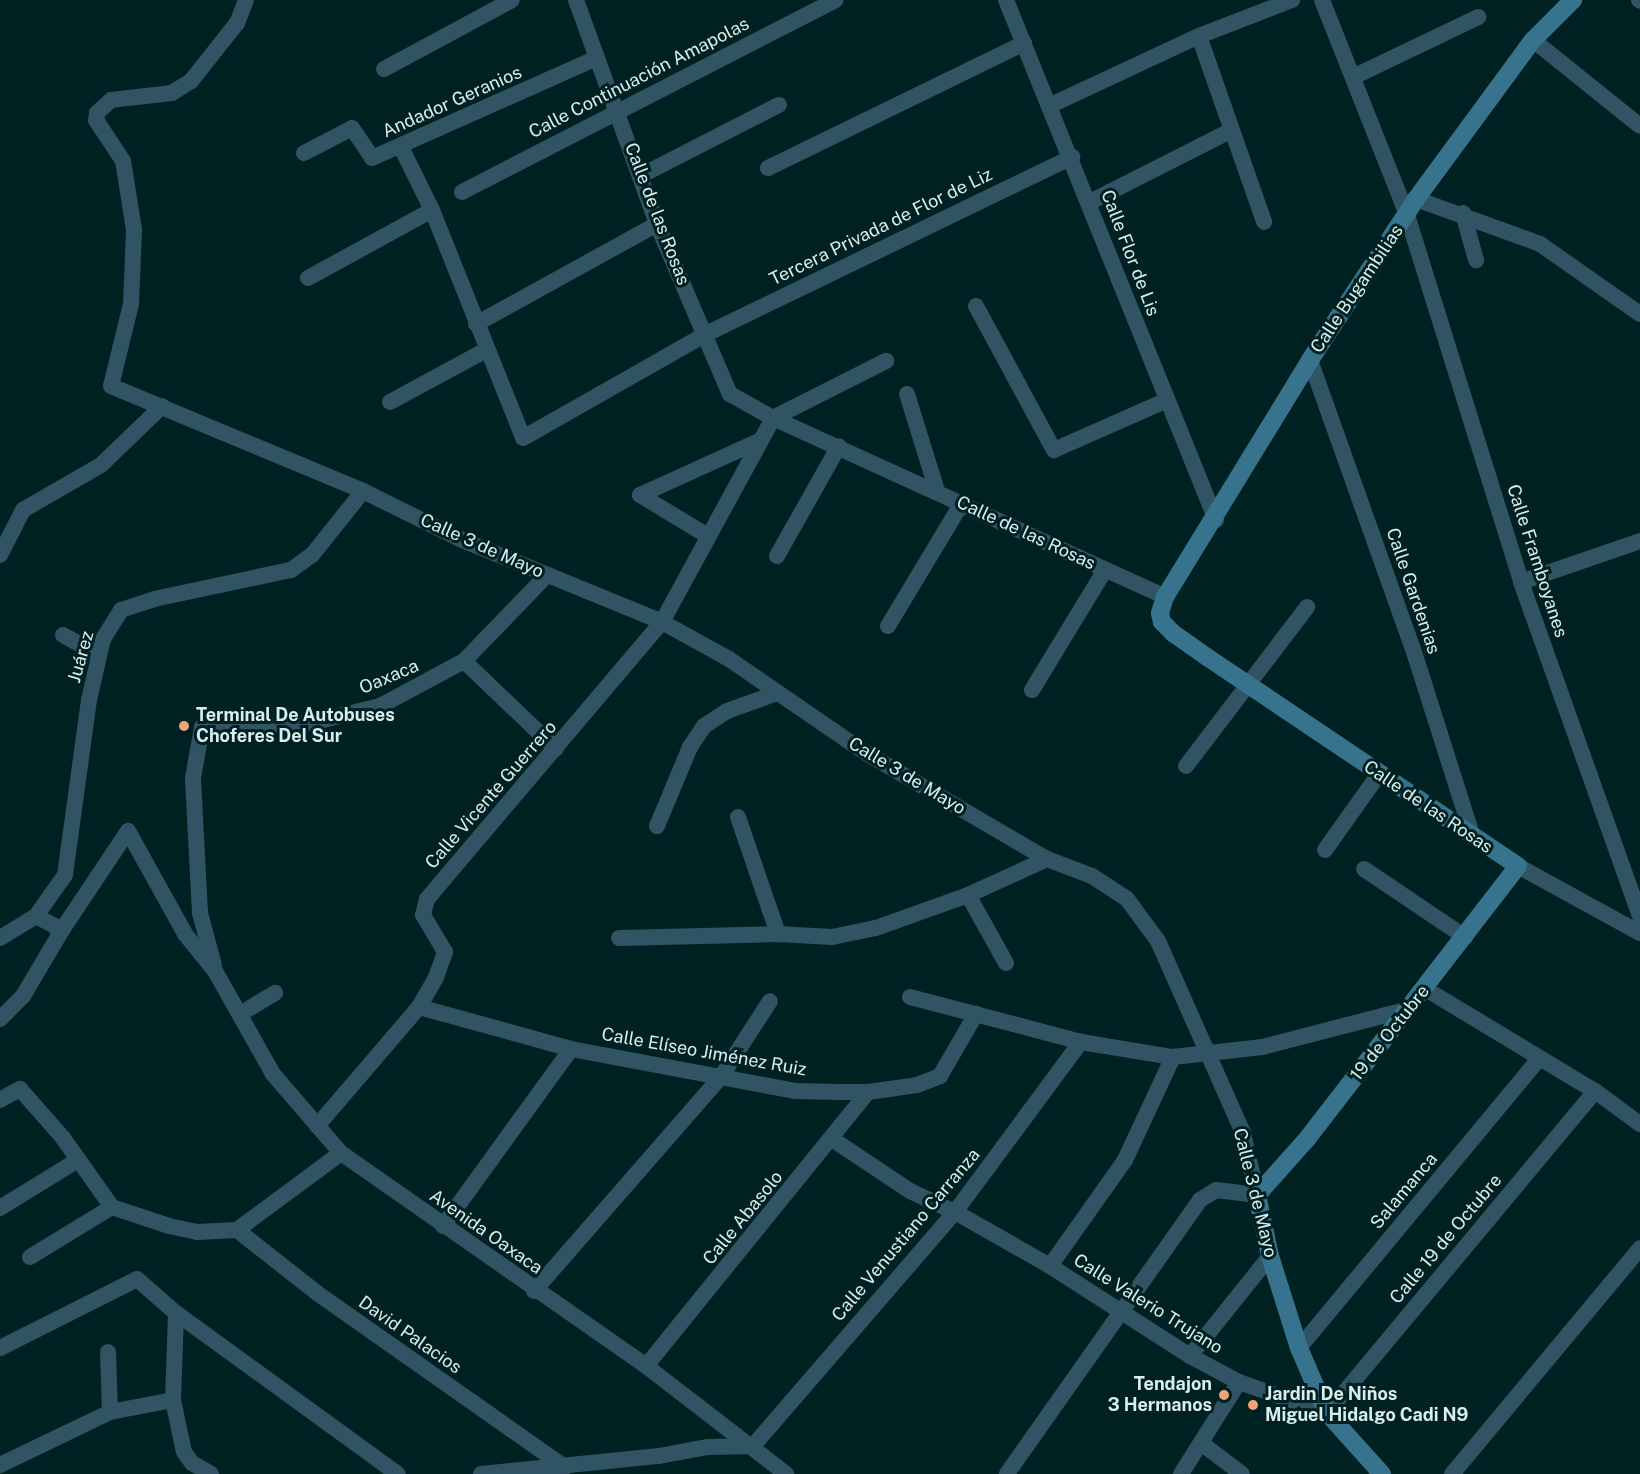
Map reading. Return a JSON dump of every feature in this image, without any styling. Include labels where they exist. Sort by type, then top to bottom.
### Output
[{"type":"street","name":"Calle 3 de Mayo","points":[[246,0],[237,22],[191,81],[172,93],[111,100],[97,113],[96,120],[123,161],[134,230],[131,304],[111,386],[363,491],[460,539],[662,622],[729,660],[866,753],[1047,859],[1092,876],[1127,899],[1158,941],[1243,1134],[1270,1256],[1299,1348],[1327,1413],[1382,1474]]},
{"type":"street","points":[[384,69],[512,0]]},
{"type":"street","name":"Calle de las Rosas","points":[[576,0],[618,109],[657,225],[730,394],[773,418],[839,446],[1165,597],[1160,613],[1162,622],[1249,684],[1473,838],[1518,866],[1640,933]]},
{"type":"street","name":"Calle Continuación Amapolas","points":[[462,192],[618,109],[835,0]]},
{"type":"street","name":"Calle Flor de Lis","points":[[1006,0],[1090,202],[1165,401],[1216,520]]},
{"type":"street","points":[[1051,105],[1199,36],[1292,0]]},
{"type":"street","name":"Calle Framboyanes","points":[[1323,0],[1353,77],[1412,207],[1521,582],[1640,917]]},
{"type":"street","name":"Calle Bugambilias","points":[[1165,597],[1216,520],[1310,360],[1412,207],[1533,40],[1574,0]]},
{"type":"street","points":[[1353,77],[1479,16]]},
{"type":"street","points":[[1199,36],[1264,222]]},
{"type":"street","points":[[1533,40],[1640,126]]},
{"type":"street","points":[[768,168],[1024,44]]},
{"type":"street","name":"Andador Geranios","points":[[304,153],[352,128],[372,158],[597,58]]},
{"type":"street","points":[[640,176],[779,105]]},
{"type":"street","points":[[1090,202],[1232,130]]},
{"type":"street","points":[[390,402],[486,350],[432,210],[400,147]]},
{"type":"street","name":"Tercera Privada de Flor de Liz","points":[[486,350],[523,438],[706,334],[1072,157]]},
{"type":"street","points":[[1412,207],[1463,213],[1539,244],[1638,309]]},
{"type":"street","points":[[308,278],[432,210]]},
{"type":"street","points":[[1463,213],[1476,260]]},
{"type":"street","points":[[476,324],[657,225]]},
{"type":"street","points":[[976,306],[1054,450],[1165,401]]},
{"type":"street","name":"Calle Gardenias","points":[[1310,360],[1415,655],[1473,838]]},
{"type":"street","points":[[773,418],[886,361]]},
{"type":"street","points":[[907,394],[937,491]]},
{"type":"street","points":[[0,555],[23,510],[101,465],[162,406]]},
{"type":"street","name":"Calle Vicente Guerrero","points":[[419,1007],[445,952],[423,915],[427,899],[662,622],[773,418]]},
{"type":"street","points":[[708,536],[639,495],[761,440]]},
{"type":"street","points":[[777,556],[839,446]]},
{"type":"street","name":"Juárez","points":[[36,916],[65,875],[89,700],[102,639],[121,610],[154,599],[291,570],[312,555],[363,491]]},
{"type":"street","points":[[888,626],[962,503]]},
{"type":"street","points":[[1521,582],[1640,541]]},
{"type":"street","points":[[1032,690],[1105,570]]},
{"type":"street","name":"Oaxaca","points":[[215,971],[200,913],[193,778],[202,727],[311,723],[380,706],[464,661],[547,575]]},
{"type":"street","points":[[1186,766],[1306,607]]},
{"type":"street","points":[[63,635],[99,655]]},
{"type":"street","points":[[464,661],[556,749]]},
{"type":"street","points":[[657,826],[690,747],[704,726],[727,711],[777,693]]},
{"type":"street","points":[[1325,850],[1379,774]]},
{"type":"street","points":[[738,817],[778,934]]},
{"type":"street","points":[[0,1019],[23,996],[62,930],[128,831],[184,934],[215,971]]},
{"type":"street","points":[[619,938],[778,934],[832,937],[865,930],[968,895],[1047,859]]},
{"type":"street","name":"19 de Octubre","points":[[1257,1195],[1409,1009],[1518,866]]},
{"type":"street","points":[[1364,868],[1465,937]]},
{"type":"street","points":[[968,895],[1006,963]]},
{"type":"street","points":[[0,938],[36,916],[62,930]]},
{"type":"street","name":"Avenida Oaxaca","points":[[215,971],[273,1074],[341,1153],[534,1291],[646,1366],[753,1446],[786,1474]]},
{"type":"street","points":[[1424,988],[1539,1059],[1595,1090],[1640,1124]]},
{"type":"street","points":[[240,1014],[275,993]]},
{"type":"street","points":[[910,997],[1081,1042],[1173,1057],[1262,1047],[1409,1009]]},
{"type":"street","points":[[534,1291],[721,1077],[770,1001]]},
{"type":"street","points":[[316,1126],[419,1007]]},
{"type":"street","name":"Calle Elíseo Jiménez Ruiz","points":[[419,1007],[571,1049],[796,1091],[868,1092],[917,1085],[940,1076],[976,1014]]},
{"type":"street","name":"Calle Venustiano Carranza","points":[[753,1446],[955,1212],[1081,1042]]},
{"type":"street","points":[[443,1226],[571,1049]]},
{"type":"street","points":[[1050,1266],[1125,1160],[1173,1057]]},
{"type":"street","name":"Salamanca","points":[[1299,1348],[1539,1059]]},
{"type":"street","points":[[0,1100],[20,1089],[63,1137],[112,1207],[178,1228],[237,1230],[341,1153]]},
{"type":"street","name":"Calle 19 de Octubre","points":[[1327,1413],[1595,1090]]},
{"type":"street","name":"Calle Abasolo","points":[[646,1366],[868,1092]]},
{"type":"street","name":"Calle Valerio Trujano","points":[[832,1139],[910,1191],[955,1212],[1050,1266],[1190,1356],[1239,1382],[1327,1413]]},
{"type":"street","points":[[0,1208],[78,1160]]},
{"type":"street","points":[[1007,1474],[1208,1192],[1228,1190],[1257,1195]]},
{"type":"street","points":[[30,1257],[112,1207]]},
{"type":"street","name":"David Palacios","points":[[237,1230],[317,1293],[565,1467]]},
{"type":"street","points":[[1452,1474],[1640,1248]]},
{"type":"street","points":[[1190,1356],[1270,1256]]},
{"type":"street","points":[[0,1348],[137,1279],[176,1314],[398,1474]]},
{"type":"street","points":[[176,1314],[173,1400],[184,1452],[192,1463],[211,1474]]},
{"type":"street","points":[[108,1353],[110,1413]]},
{"type":"street","points":[[1181,1474],[1239,1382]]},
{"type":"street","points":[[0,1465],[110,1413],[173,1400]]},
{"type":"street","points":[[1201,1443],[1242,1474]]},
{"type":"street","points":[[481,1474],[659,1456],[708,1446],[753,1446]]},
{"type":"place","name":"Terminal De Autobuses Choferes Del Sur","points":[[184,726]]},
{"type":"place","name":"Tendajon 3 Hermanos","points":[[1224,1395]]},
{"type":"place","name":"Jardin De Niños Miguel Hidalgo Cadi N9","points":[[1253,1405]]}]
